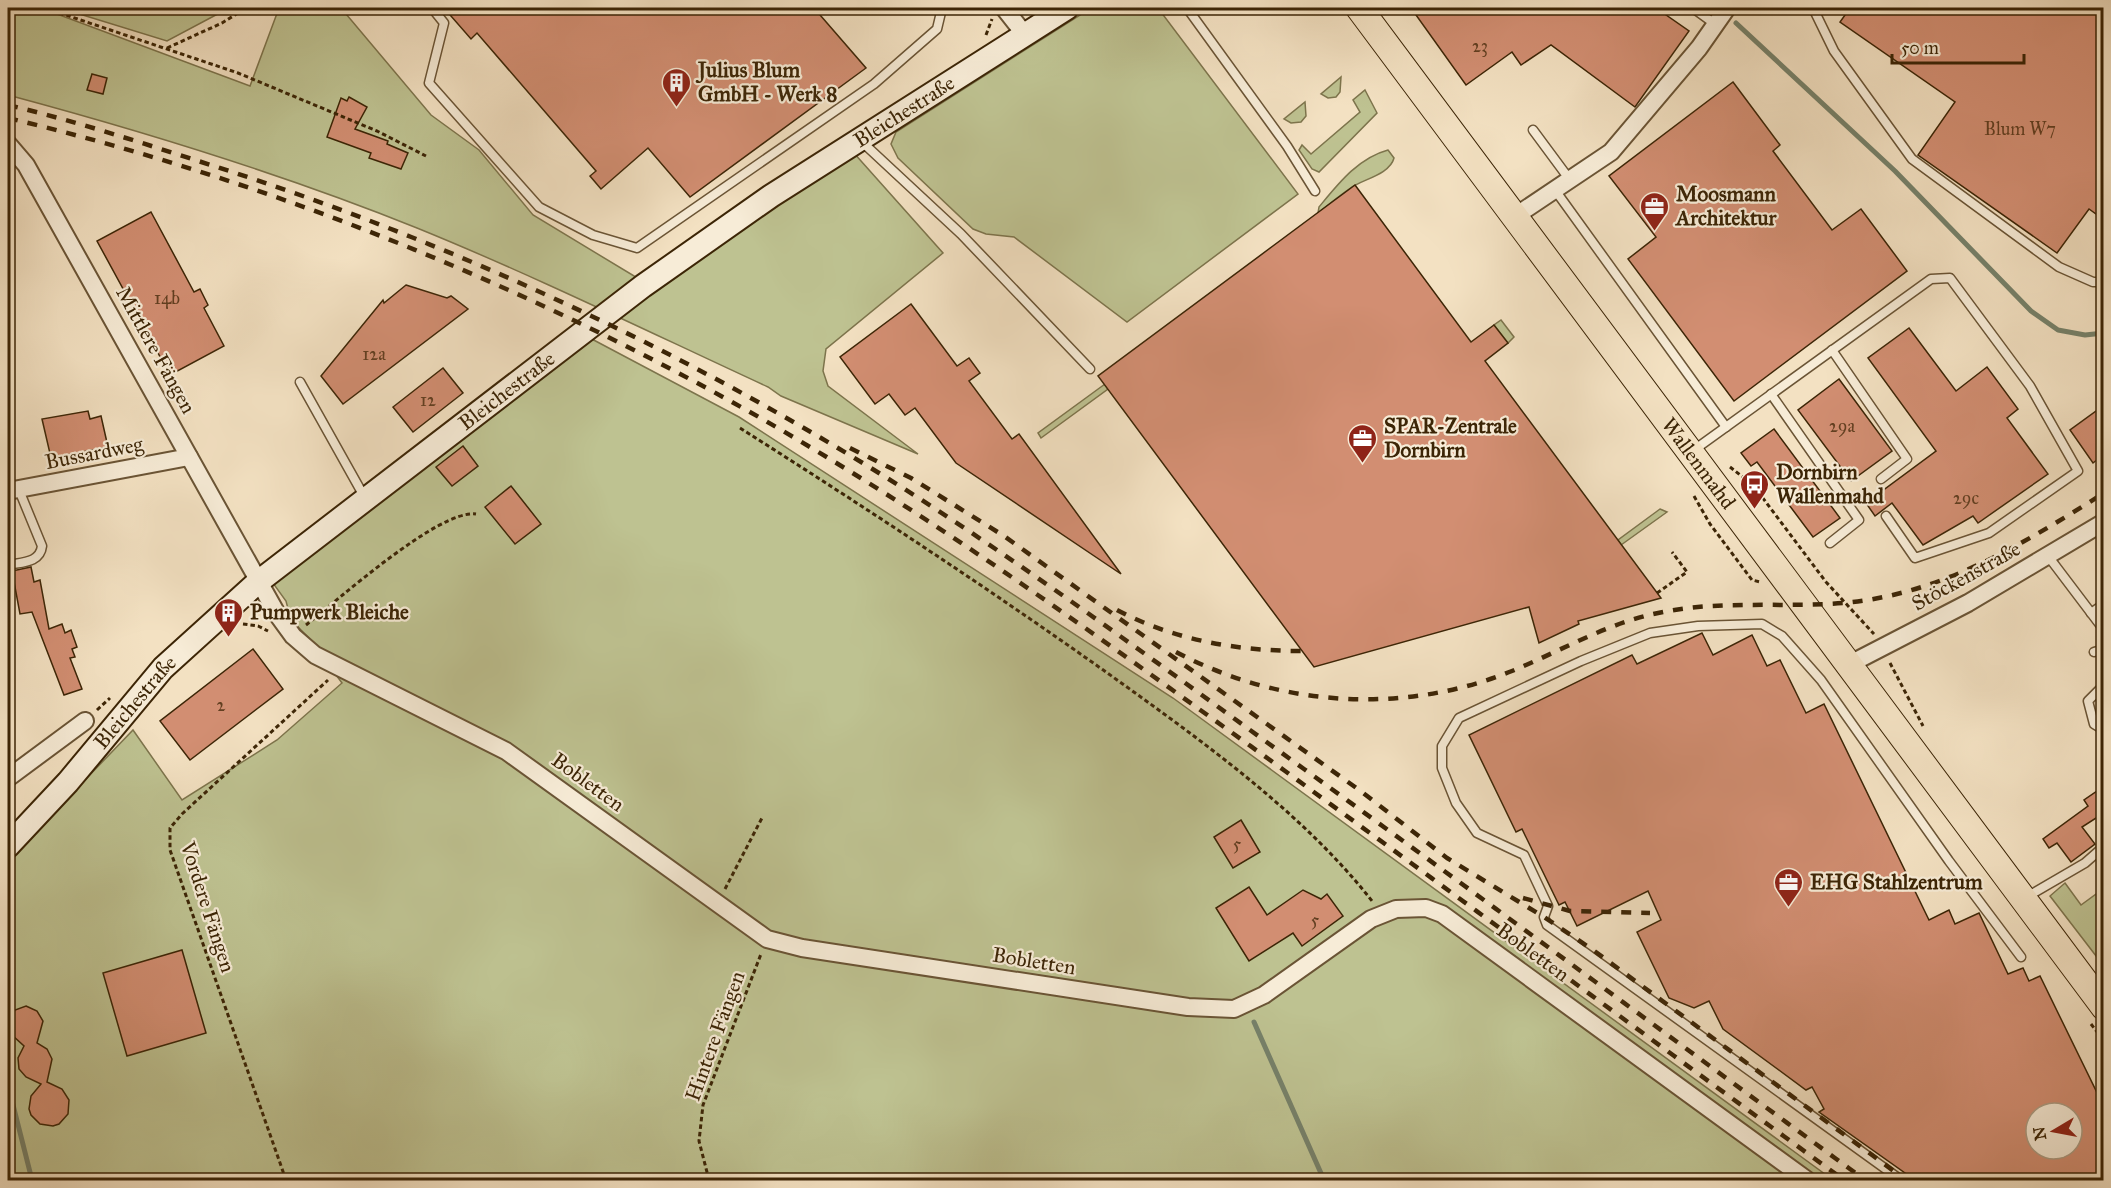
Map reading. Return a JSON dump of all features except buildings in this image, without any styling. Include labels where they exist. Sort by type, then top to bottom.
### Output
[{"type":"main road","name":"Bleichestraße","points":[[8,846],[68,782],[163,668],[258,582],[644,286],[771,196],[1067,8]]},
{"type":"main road","name":"Wallenmahd","points":[[1359,8],[2103,1006]]},
{"type":"street","points":[[1004,8],[1026,36]]},
{"type":"street","points":[[1514,217],[1611,152],[1699,48],[1727,8]]},
{"type":"street","name":"Mittlere Fängen","points":[[8,144],[26,165],[258,582]]},
{"type":"street","name":"Bussardweg","points":[[13,491],[189,457]]},
{"type":"street","name":"Stöckenstraße","points":[[1848,665],[1968,603],[2103,522]]},
{"type":"street","name":"Bobletten","points":[[258,582],[293,636],[315,655],[506,751],[767,939],[802,948],[1177,1005],[1234,1009],[1264,995],[1371,920],[1396,909],[1426,908],[1442,914],[1808,1180]]},
{"type":"street","name":"Bleichestraße","points":[[8,778],[85,721]]},
{"type":"lane","points":[[432,8],[444,23],[429,83],[539,207],[593,235],[637,248],[874,84],[937,29],[942,8]]},
{"type":"lane","points":[[1187,8],[1287,146],[1316,191]]},
{"type":"lane","points":[[1693,8],[1715,24]]},
{"type":"lane","points":[[1813,8],[1834,51],[1911,159],[2059,267],[2093,282],[2103,282]]},
{"type":"lane","points":[[1533,130],[1570,180]]},
{"type":"lane","points":[[860,140],[961,234],[1090,369]]},
{"type":"lane","points":[[1555,190],[1726,427]]},
{"type":"lane","points":[[1691,452],[1931,279],[1950,278],[2030,386],[2078,471],[1989,533],[1915,558],[1886,516]]},
{"type":"lane","points":[[1832,350],[1907,459],[1881,479]]},
{"type":"lane","points":[[300,382],[365,498]]},
{"type":"lane","points":[[1771,394],[1859,520],[1830,543]]},
{"type":"lane","points":[[8,565],[35,559],[42,546],[13,491]]},
{"type":"lane","points":[[2048,556],[2103,630]]},
{"type":"lane","points":[[2091,613],[2103,604]]},
{"type":"lane","points":[[1900,1180],[1547,925],[1544,916],[1548,906],[1524,855],[1477,833],[1456,803],[1442,768],[1442,746],[1459,718],[1581,661],[1650,633],[1698,626],[1762,624],[1782,636],[1821,680],[1949,861],[2021,957]]},
{"type":"lane","points":[[2103,685],[2088,701],[2094,724],[2103,730]]},
{"type":"lane","points":[[2023,899],[2085,863],[2101,849],[2102,832]]},
{"type":"path","points":[[45,8],[238,73],[377,131],[426,156]]},
{"type":"path","points":[[165,48],[222,23],[246,8]]},
{"type":"path","points":[[740,428],[809,470],[1027,614],[1181,725],[1328,853],[1383,914]]},
{"type":"path","points":[[1722,462],[1754,485],[1826,582],[1873,632]]},
{"type":"path","points":[[293,636],[403,548],[452,519],[468,513],[476,514]]},
{"type":"path","points":[[1657,593],[1687,572],[1672,552]]},
{"type":"path","points":[[236,625],[258,626],[271,632]]},
{"type":"path","name":"Vordere Fängen","points":[[286,1180],[171,850],[170,828],[182,814],[341,669]]},
{"type":"path","points":[[718,904],[763,816]]},
{"type":"path","name":"Hintere Fängen","points":[[710,1180],[699,1141],[703,1105],[767,939]]},
{"type":"green space","points":[[8,8],[41,8],[250,86],[279,8],[341,8],[431,115],[479,150],[533,215],[649,285],[853,152],[943,253],[826,349],[823,371],[828,386],[918,454],[781,396],[768,387],[593,305],[367,208],[214,155],[8,95]]},
{"type":"green space","points":[[60,8],[229,8],[167,41]]},
{"type":"green space","points":[[1091,8],[1158,8],[1298,194],[1127,322],[1014,237],[986,234],[973,229],[898,158],[891,144],[896,132]]},
{"type":"green space","points":[[1341,77],[1340,92],[1336,97],[1328,98],[1321,94]]},
{"type":"green space","points":[[1365,90],[1377,113],[1319,172],[1312,169],[1299,150],[1302,145],[1311,154],[1360,112],[1353,100]]},
{"type":"green space","points":[[1305,102],[1306,116],[1301,122],[1291,123],[1284,119]]},
{"type":"green space","points":[[1388,150],[1394,158],[1392,164],[1352,187],[1318,213],[1319,207],[1349,173],[1367,159]]},
{"type":"green space","points":[[1501,320],[1514,337],[1508,343],[1494,325]]},
{"type":"green space","points":[[588,337],[739,417],[1173,698],[1833,1180],[8,1180],[8,860],[133,730],[182,800],[277,740],[342,683],[308,637],[291,620],[286,601],[270,579]]},
{"type":"green space","points":[[1105,384],[1108,389],[1041,438],[1038,433]]},
{"type":"green space","points":[[1660,509],[1667,512],[1621,545],[1618,540]]},
{"type":"green space","points":[[2065,883],[2081,905],[2103,889],[2103,965],[2050,896]]},
{"type":"waterway","points":[[1736,23],[1895,171],[2031,311],[2058,330],[2085,335],[2104,333]]},
{"type":"waterway","points":[[1254,1022],[1324,1180]]},
{"type":"waterway","points":[[8,1085],[32,1180]]},
{"type":"railway","points":[[8,105],[125,138],[288,191],[470,261],[648,344],[820,437],[954,521],[1106,626],[1445,871],[1865,1180]]},
{"type":"railway","points":[[8,118],[204,173],[397,242],[584,325],[764,420],[829,458],[1018,581],[1263,755],[1844,1180]]},
{"type":"railway","points":[[850,448],[911,478],[1004,536],[1362,792],[1447,858],[1593,950],[1906,1180]]},
{"type":"railway","points":[[1176,652],[1216,670],[1257,684],[1299,694],[1342,699],[1385,699],[1428,694],[1471,685],[1512,671],[1624,622],[1663,612],[1708,606],[1844,603],[1880,598],[1915,589],[1948,578],[2012,548],[2104,493]]},
{"type":"railway","points":[[1117,610],[1161,629],[1206,642],[1254,649],[1302,651]]},
{"type":"railway","points":[[1523,898],[1570,911],[1650,913]]},
{"type":"place","name":"Julius Blum GmbH - Werk 8","points":[[677,108]]},
{"type":"place","name":"Moosmann Architektur","points":[[1655,232]]},
{"type":"place","name":"SPAR-Zentrale Dornbirn","points":[[1363,464]]},
{"type":"place","name":"Dornbirn Wallenmahd","points":[[1755,510]]},
{"type":"place","name":"Pumpwerk Bleiche","points":[[229,638]]},
{"type":"place","name":"EHG Stahlzentrum","points":[[1789,908]]}]
